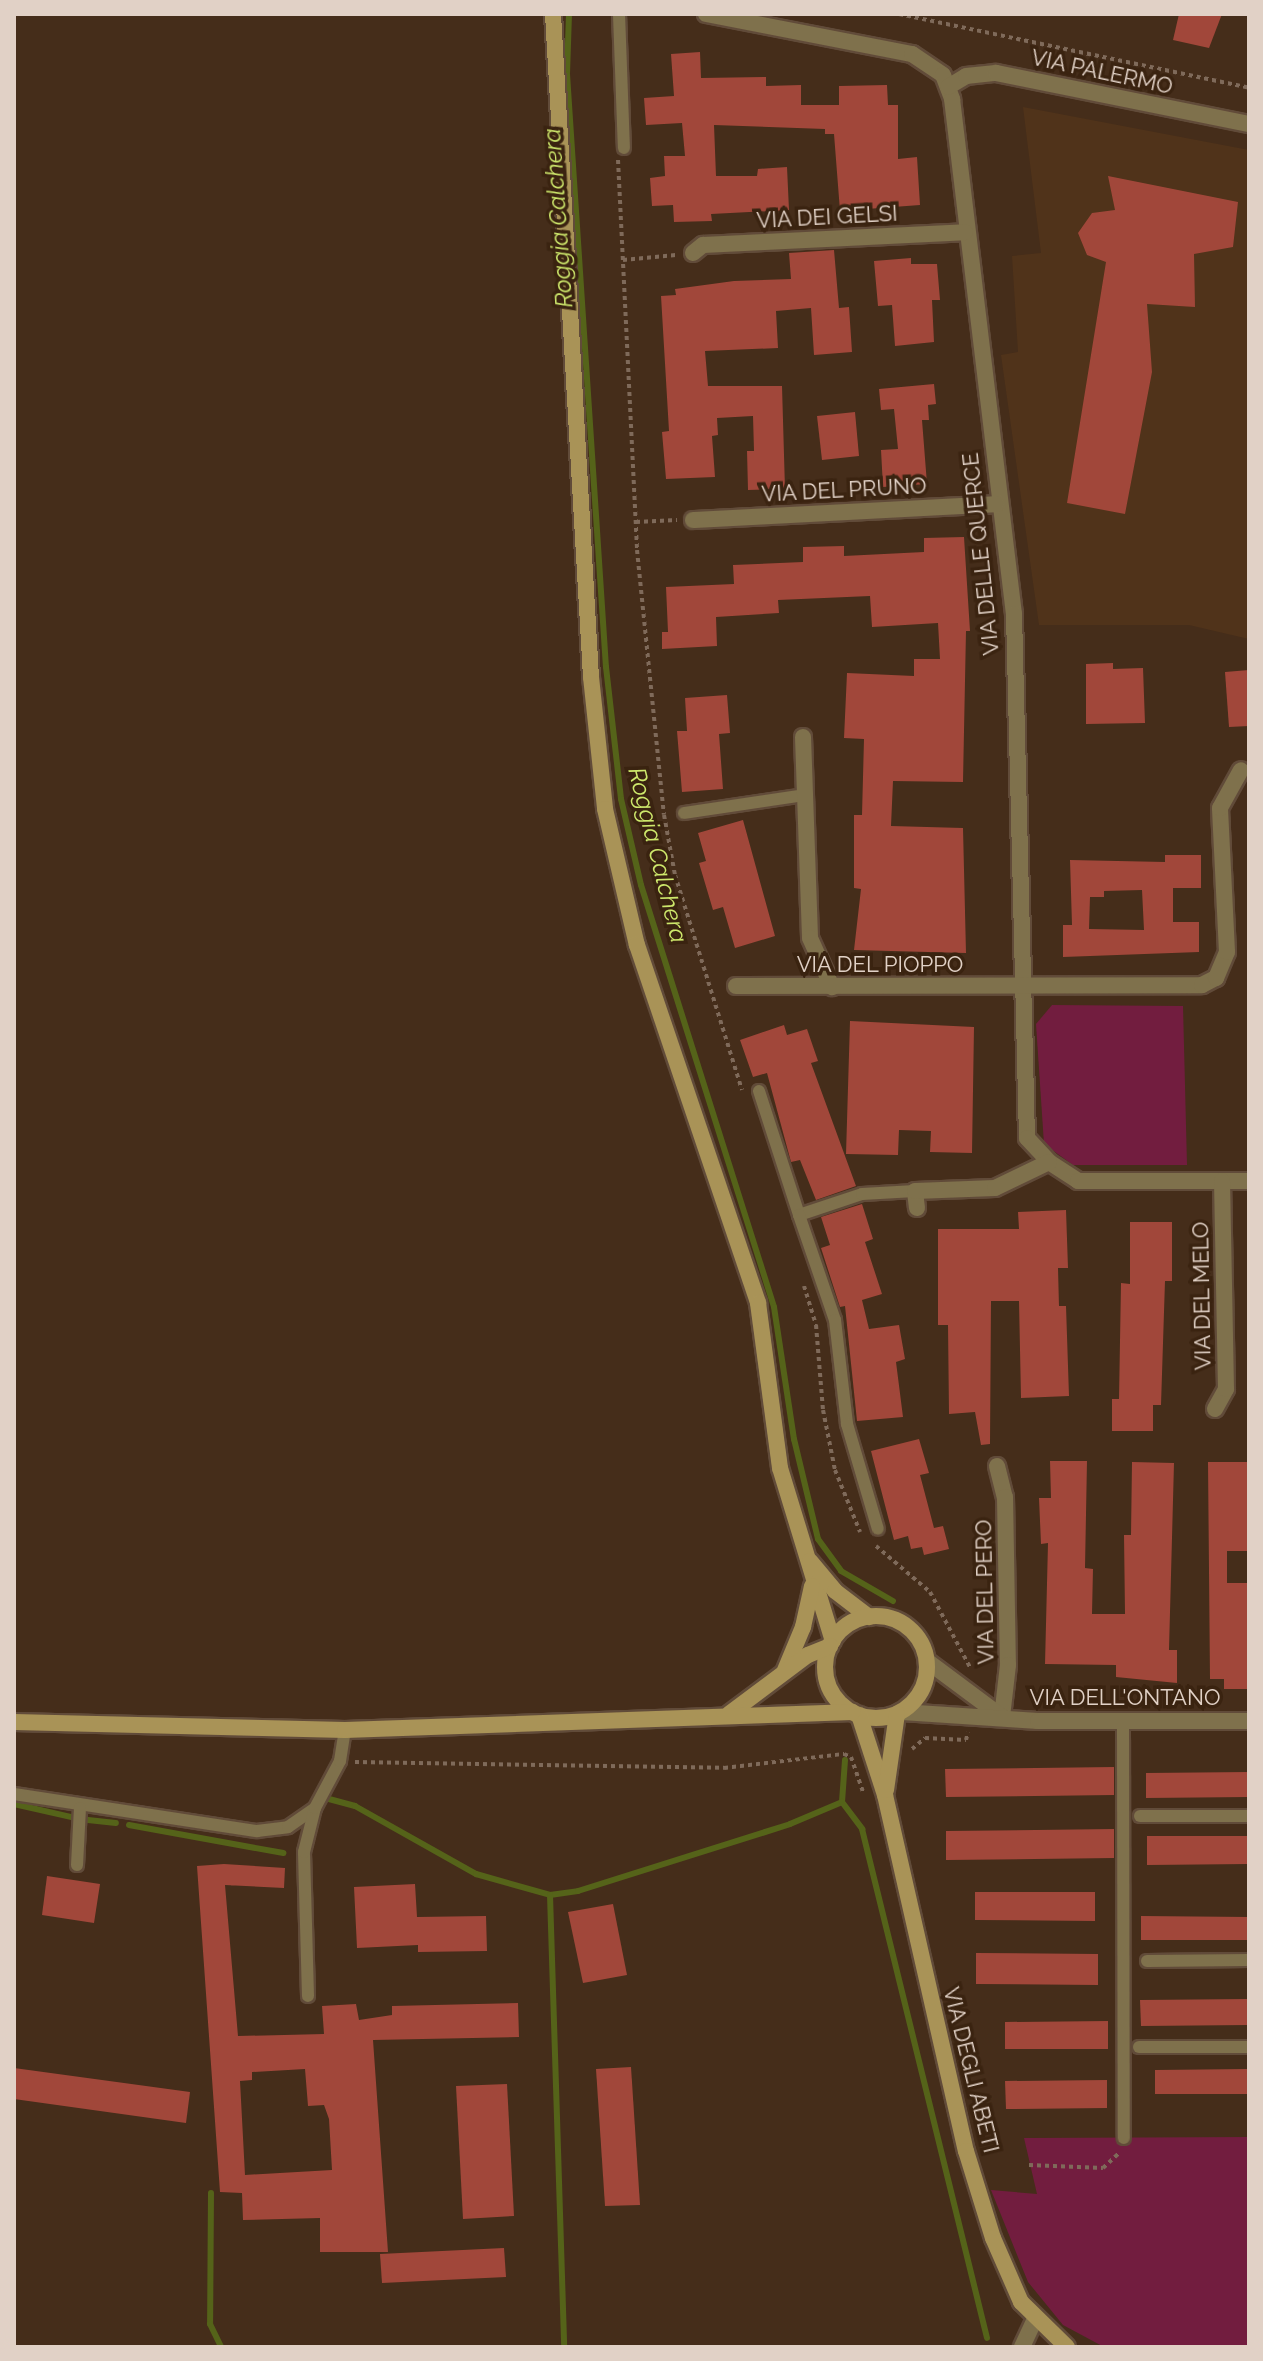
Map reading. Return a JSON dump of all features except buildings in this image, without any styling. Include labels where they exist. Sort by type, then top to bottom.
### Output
[{"type":"street","points":[[553,14],[591,677],[605,809],[637,945],[758,1303],[780,1468],[831,1643],[826,1676],[840,1703],[856,1714]]},
{"type":"street","points":[[706,14],[912,54],[935,65],[948,87]]},
{"type":"street","name":"VIA PALERMO","points":[[948,87],[966,76],[996,73],[1249,124]]},
{"type":"street","name":"VIA DELLE QUERCE","points":[[948,87],[997,504],[1014,614],[1027,1138],[1049,1162],[1078,1181],[1249,1181]]},
{"type":"street","name":"VIA DEI GELSI","points":[[693,253],[703,245],[965,232]]},
{"type":"street","name":"VIA DEL PRUNO","points":[[693,520],[997,504]]},
{"type":"street","points":[[803,737],[810,938],[832,987]]},
{"type":"street","name":"VIA DEL PIOPPO","points":[[736,986],[1023,988],[1202,985],[1216,978],[1227,952],[1220,808],[1241,770]]},
{"type":"street","points":[[916,1200],[995,1188],[1049,1162]]},
{"type":"street","name":"VIA DEL MELO","points":[[1215,1409],[1226,1389],[1222,1181]]},
{"type":"street","name":"VIA DEL PERO","points":[[997,1466],[1005,1497],[1008,1665],[1002,1717]]},
{"type":"street","points":[[804,1551],[835,1591],[869,1617]]},
{"type":"street","points":[[785,1671],[803,1627],[812,1584]]},
{"type":"street","points":[[14,1722],[345,1730],[727,1715],[899,1713],[922,1690],[927,1661],[914,1632],[901,1622],[869,1617],[853,1622],[831,1643],[785,1671],[727,1715]]},
{"type":"street","name":"VIA DELL'ONTANO","points":[[927,1661],[1002,1717]]},
{"type":"street","name":"VIA DELL'ONTANO","points":[[899,1713],[1123,1721],[1249,1721]]},
{"type":"street","name":"VIA DEGLI ABETI","points":[[885,1795],[899,1713]]},
{"type":"street","name":"VIA DEGLI ABETI","points":[[856,1714],[885,1795],[966,2151],[1005,2267],[1035,2319],[1060,2342]]},
{"type":"street","points":[[1022,2347],[1035,2319]]},
{"type":"lane","points":[[619,14],[621,150]]},
{"type":"lane","points":[[684,813],[805,795]]},
{"type":"lane","points":[[759,1091],[835,1320],[847,1424],[878,1529]]},
{"type":"lane","points":[[799,1215],[862,1194],[916,1200]]},
{"type":"lane","points":[[1123,1721],[1124,2138]]},
{"type":"lane","points":[[308,1996],[304,1852],[315,1808],[340,1761],[345,1730]]},
{"type":"lane","points":[[14,1794],[80,1808],[257,1831],[288,1827],[315,1808]]},
{"type":"lane","points":[[77,1865],[80,1808]]},
{"type":"lane","points":[[1140,1816],[1249,1816]]},
{"type":"lane","points":[[1147,1961],[1249,1960]]},
{"type":"lane","points":[[1139,2047],[1249,2047]]},
{"type":"path","points":[[899,14],[1249,88]]},
{"type":"path","points":[[621,150],[623,260],[636,522],[672,860],[744,1096]]},
{"type":"path","points":[[623,260],[693,253]]},
{"type":"path","points":[[636,522],[693,520]]},
{"type":"path","points":[[802,1282],[816,1325],[823,1410],[835,1470],[850,1517],[862,1535]]},
{"type":"path","points":[[875,1545],[930,1592],[967,1659],[977,1684],[975,1697]]},
{"type":"path","points":[[910,1754],[925,1738],[966,1740],[970,1716]]},
{"type":"path","points":[[340,1761],[724,1768],[844,1754],[851,1757],[865,1795],[885,1795]]},
{"type":"path","points":[[1029,2165],[1103,2168],[1117,2159],[1124,2138]]},
{"type":"shaded area","points":[[1023,107],[1249,150],[1249,639],[1189,625],[1039,625],[1001,355],[1018,352],[1012,256],[1041,253]]},
{"type":"shaded area","points":[[1052,1005],[1183,1006],[1187,1165],[1073,1165],[1044,1144],[1036,1024]]},
{"type":"shaded area","points":[[1249,2137],[1249,2347],[1104,2347],[1063,2325],[1028,2282],[991,2190],[1037,2194],[1024,2138]]},
{"type":"waterway","name":"Roggia Calchera","points":[[569,14],[567,74],[606,667],[621,799],[641,885],[774,1307],[794,1439],[818,1539],[841,1571],[893,1601]]},
{"type":"waterway","points":[[329,1799],[355,1806],[476,1874],[550,1895],[578,1891],[790,1824],[842,1802],[845,1760]]},
{"type":"waterway","points":[[842,1802],[862,1829],[987,2338]]},
{"type":"waterway","points":[[14,1804],[71,1817]]},
{"type":"waterway","points":[[88,1820],[116,1823]]},
{"type":"waterway","points":[[129,1825],[283,1853]]},
{"type":"waterway","points":[[550,1895],[564,2347]]},
{"type":"waterway","points":[[211,2193],[210,2324],[221,2347]]}]
